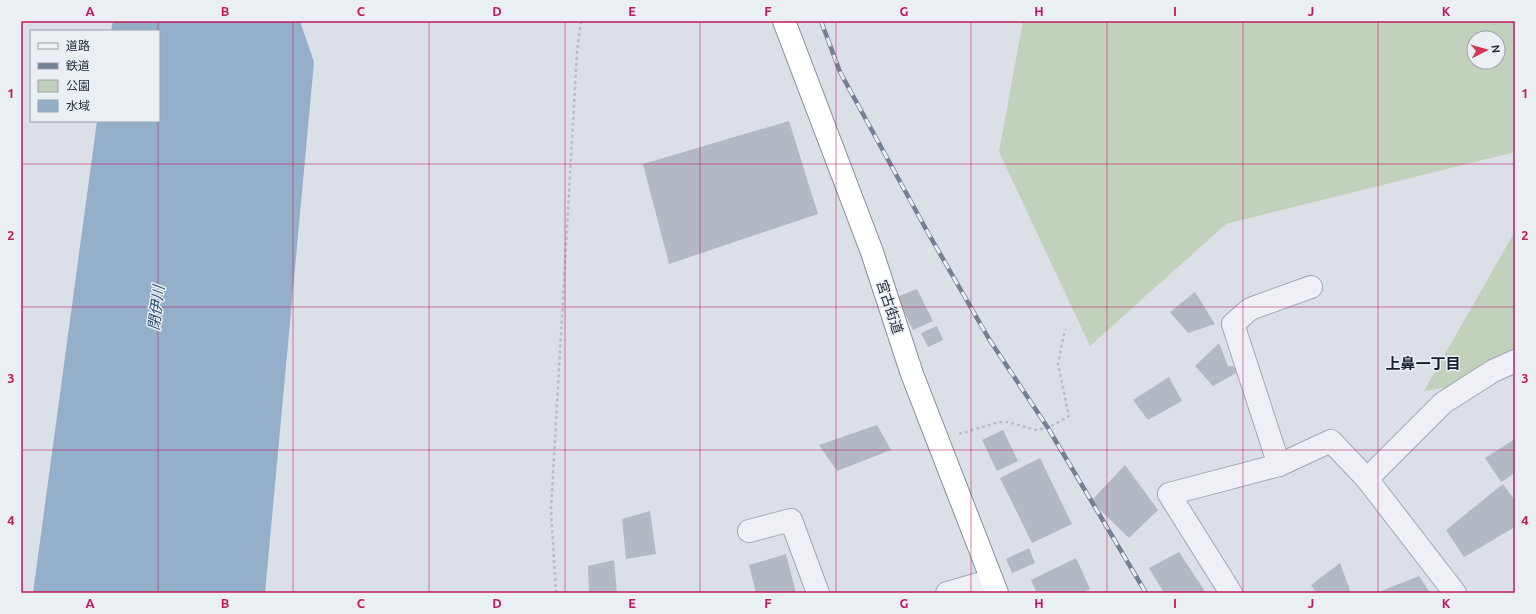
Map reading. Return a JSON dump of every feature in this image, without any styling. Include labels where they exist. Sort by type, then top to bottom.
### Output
[{"type":"highway","name":"宮古街道","points":[[784,21],[872,252],[912,374],[995,587]]},
{"type":"street","points":[[1279,465],[1233,324],[1250,309],[1311,287]]},
{"type":"street","points":[[1366,479],[1443,403],[1493,371],[1515,361]]},
{"type":"street","points":[[1231,593],[1169,494],[1279,465],[1331,441],[1366,479],[1455,593]]},
{"type":"street","points":[[749,531],[791,520],[818,593]]},
{"type":"street","points":[[947,593],[995,587]]},
{"type":"path","points":[[556,593],[551,510],[577,52],[581,21]]},
{"type":"path","points":[[938,441],[1000,422],[1008,422],[1036,430],[1048,428],[1069,416],[1058,364],[1065,329]]},
{"type":"green space","points":[[1023,21],[1515,21],[1515,152],[1226,224],[1090,346],[999,152]]},
{"type":"green space","points":[[1515,231],[1515,376],[1424,391]]},
{"type":"water","name":"閉伊川","points":[[113,21],[300,21],[314,62],[265,593],[33,593],[97,122],[160,122],[160,30],[111,30]]},
{"type":"building","points":[[789,121],[818,214],[669,264],[643,164]]},
{"type":"building","points":[[917,289],[933,321],[913,330],[897,297]]},
{"type":"building","points":[[1195,292],[1215,324],[1188,333],[1170,312]]},
{"type":"building","points":[[937,326],[943,340],[928,347],[921,333]]},
{"type":"building","points":[[1219,343],[1228,366],[1247,367],[1213,386],[1195,366]]},
{"type":"building","points":[[1169,377],[1182,401],[1148,420],[1133,400]]},
{"type":"building","points":[[877,425],[891,450],[837,471],[819,445]]},
{"type":"building","points":[[1003,430],[1018,461],[997,471],[982,440]]},
{"type":"building","points":[[1515,439],[1515,473],[1501,482],[1485,458]]},
{"type":"building","points":[[1040,458],[1072,524],[1032,543],[1000,478]]},
{"type":"building","points":[[1125,465],[1158,510],[1129,538],[1091,501]]},
{"type":"building","points":[[1503,484],[1515,500],[1515,527],[1464,557],[1446,530]]},
{"type":"building","points":[[650,511],[656,554],[626,559],[622,519]]},
{"type":"building","points":[[1029,548],[1035,563],[1012,573],[1006,559]]},
{"type":"building","points":[[1179,552],[1206,593],[1164,593],[1149,568]]},
{"type":"building","points":[[786,554],[796,593],[756,593],[749,565]]},
{"type":"building","points":[[1076,558],[1090,589],[1082,593],[1037,593],[1031,580]]},
{"type":"building","points":[[614,560],[617,593],[589,593],[588,566]]},
{"type":"building","points":[[1340,563],[1351,593],[1316,593],[1311,585]]},
{"type":"building","points":[[1419,576],[1430,593],[1376,593]]},
{"type":"railway","points":[[821,21],[840,72],[927,231],[989,339],[1048,428],[1146,593]]},
{"type":"district","name":"上鼻一丁目","points":[[1423,363]]}]
